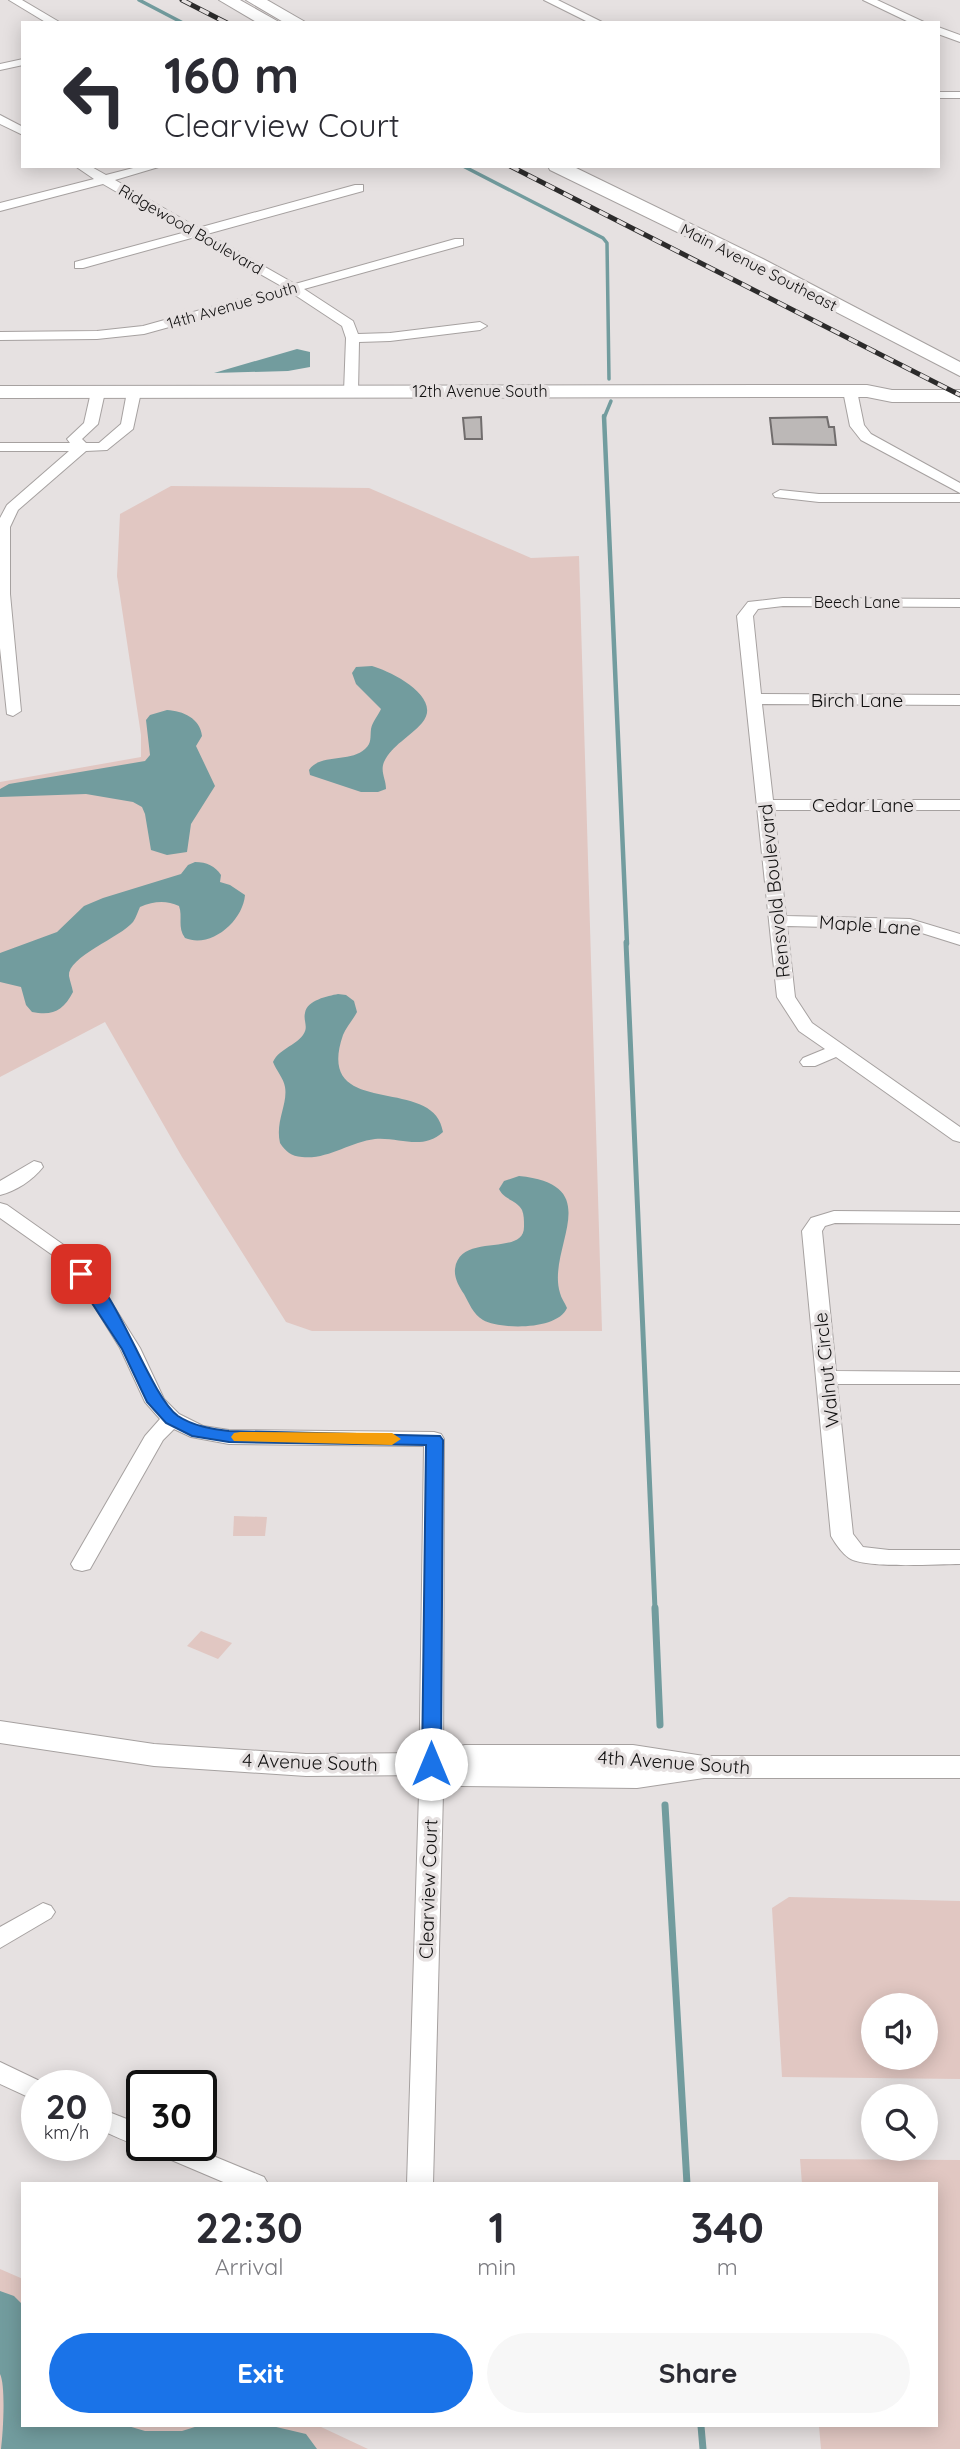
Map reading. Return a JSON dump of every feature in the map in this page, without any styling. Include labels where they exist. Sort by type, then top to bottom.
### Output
[{"type":"main road","points":[[227,0],[268,21]]},
{"type":"main road","points":[[254,0],[295,21]]},
{"type":"main road","name":"Main Avenue Southeast","points":[[561,168],[958,363]]},
{"type":"main road","name":"Main Avenue Southeast","points":[[592,168],[777,259],[958,363]]},
{"type":"main road","points":[[950,387],[958,363]]},
{"type":"street","points":[[14,0],[52,21]]},
{"type":"street","points":[[549,0],[595,21]]},
{"type":"street","points":[[868,0],[916,21]]},
{"type":"street","points":[[940,31],[960,39]]},
{"type":"street","points":[[0,67],[21,62]]},
{"type":"street","points":[[940,95],[960,95]]},
{"type":"street","points":[[0,119],[21,131]]},
{"type":"street","points":[[0,135],[21,131]]},
{"type":"street","name":"Ridgewood Boulevard","points":[[84,168],[293,288],[348,324],[353,338]]},
{"type":"street","points":[[0,207],[149,168]]},
{"type":"street","points":[[79,264],[359,188]]},
{"type":"street","name":"14th Avenue South","points":[[0,336],[122,334],[459,242]]},
{"type":"street","points":[[351,391],[353,338],[390,337],[480,326]]},
{"type":"street","points":[[950,387],[858,391],[857,426],[866,437],[960,489]]},
{"type":"street","name":"12th Avenue South","points":[[0,392],[858,391],[892,396],[960,396]]},
{"type":"street","points":[[82,447],[74,439],[91,424],[98,392]]},
{"type":"street","points":[[0,447],[102,447],[128,426],[135,392]]},
{"type":"street","points":[[13,711],[1,594],[3,527],[12,508],[82,447]]},
{"type":"street","points":[[780,494],[819,498],[960,498]]},
{"type":"street","name":"Beech Lane","points":[[753,605],[783,602],[960,603]]},
{"type":"street","name":"Rensvold Boulevard","points":[[753,605],[746,616],[786,997],[805,1027],[960,1136]]},
{"type":"street","name":"Birch Lane","points":[[754,699],[960,700]]},
{"type":"street","name":"Cedar Lane","points":[[765,805],[960,805]]},
{"type":"street","name":"Maple Lane","points":[[778,921],[910,924],[960,940]]},
{"type":"street","points":[[809,1062],[838,1050]]},
{"type":"street","points":[[0,1189],[23,1177],[34,1167]]},
{"type":"street","name":"Clearview Court","points":[[0,1209],[68,1257],[94,1290],[130,1349],[155,1402],[172,1419],[198,1432],[229,1437],[434,1440],[431,1764],[420,2182]]},
{"type":"street","name":"Walnut Circle","points":[[960,1218],[834,1217],[818,1222],[813,1231],[842,1536],[857,1553],[889,1557],[960,1557]]},
{"type":"street","points":[[827,1377],[960,1378]]},
{"type":"street","points":[[82,1564],[155,1436],[172,1419]]},
{"type":"street","name":"4 Avenue South","points":[[0,1732],[154,1755],[306,1765],[431,1764],[461,1775],[637,1777],[704,1767]]},
{"type":"street","name":"4th Avenue South","points":[[704,1767],[960,1767]]},
{"type":"street","points":[[0,1939],[43,1912]]},
{"type":"street","points":[[0,2072],[21,2083]]},
{"type":"street","points":[[200,2161],[250,2182]]},
{"type":"shaded area","points":[[171,486],[369,488],[531,558],[579,556],[602,1331],[312,1331],[286,1322],[182,1157],[105,1022],[0,1077],[0,782],[141,757],[141,735],[117,576],[120,514]]},
{"type":"shaded area","points":[[234,1516],[267,1517],[265,1536],[233,1536]]},
{"type":"shaded area","points":[[201,1631],[232,1643],[218,1659],[187,1646]]},
{"type":"shaded area","points":[[789,1897],[960,1901],[960,2079],[782,2077],[772,1908]]},
{"type":"shaded area","points":[[800,2159],[960,2160],[960,2449],[821,2449],[819,2427],[938,2427],[938,2182],[802,2182]]},
{"type":"shaded area","points":[[0,2269],[21,2278],[21,2427],[321,2427],[368,2449],[0,2449]]},
{"type":"water","points":[[297,349],[310,352],[310,367],[288,371],[214,373]]},
{"type":"water","points":[[372,666],[402,679],[412,687],[421,695],[427,713],[422,723],[384,762],[386,789],[361,792],[310,775],[309,770],[320,762],[359,753],[369,744],[372,726],[381,709],[356,684],[352,673],[356,667]]},
{"type":"water","points":[[167,710],[185,714],[198,724],[202,736],[196,746],[215,786],[191,824],[187,852],[167,855],[151,850],[145,814],[142,807],[133,802],[86,794],[0,797],[0,789],[9,784],[145,761],[150,755],[146,720],[150,715]]},
{"type":"water","points":[[195,862],[213,867],[221,875],[220,882],[245,895],[243,905],[232,923],[215,936],[205,940],[185,938],[181,930],[179,906],[165,902],[150,903],[140,907],[127,928],[76,962],[69,976],[73,992],[57,1011],[32,1012],[26,1005],[21,987],[0,982],[0,953],[57,932],[84,906],[181,874],[188,865]]},
{"type":"water","points":[[338,994],[346,995],[354,1001],[357,1012],[343,1035],[338,1062],[345,1079],[359,1088],[420,1104],[435,1114],[443,1132],[435,1138],[419,1142],[375,1139],[311,1157],[295,1156],[282,1146],[279,1127],[285,1087],[273,1062],[303,1035],[306,1029],[305,1013],[310,1005],[318,999]]},
{"type":"water","points":[[519,1176],[546,1182],[561,1192],[568,1205],[568,1221],[558,1275],[561,1295],[567,1308],[553,1321],[528,1326],[502,1325],[480,1318],[459,1285],[455,1272],[459,1258],[468,1251],[504,1244],[522,1235],[522,1210],[499,1189],[504,1181]]},
{"type":"water","points":[[0,2291],[14,2296],[21,2303],[21,2427],[131,2427],[145,2431],[182,2431],[195,2427],[276,2427],[306,2434],[317,2449],[1,2449],[3,2399],[0,2374]]},
{"type":"building","points":[[481,417],[482,439],[465,439],[463,418]]},
{"type":"building","points":[[827,417],[829,427],[834,427],[836,445],[773,444],[770,418]]},
{"type":"waterway","points":[[139,0],[179,21]]},
{"type":"waterway","points":[[467,168],[603,238],[607,243],[609,379]]},
{"type":"waterway","points":[[604,418],[611,401]]},
{"type":"waterway","points":[[604,418],[627,944]]},
{"type":"waterway","points":[[626,942],[655,1609]]},
{"type":"waterway","points":[[655,1608],[660,1725]]},
{"type":"waterway","points":[[665,1805],[687,2182]]},
{"type":"waterway","points":[[701,2427],[703,2449]]},
{"type":"railway","points":[[182,0],[223,21]]},
{"type":"railway","points":[[514,168],[960,395]]},
{"type":"slow traffic","points":[[240,1437],[392,1439]]},
{"type":"route","points":[[81,1274],[94,1290],[130,1349],[155,1402],[172,1419],[198,1432],[229,1437],[434,1440],[431,1764]]}]
